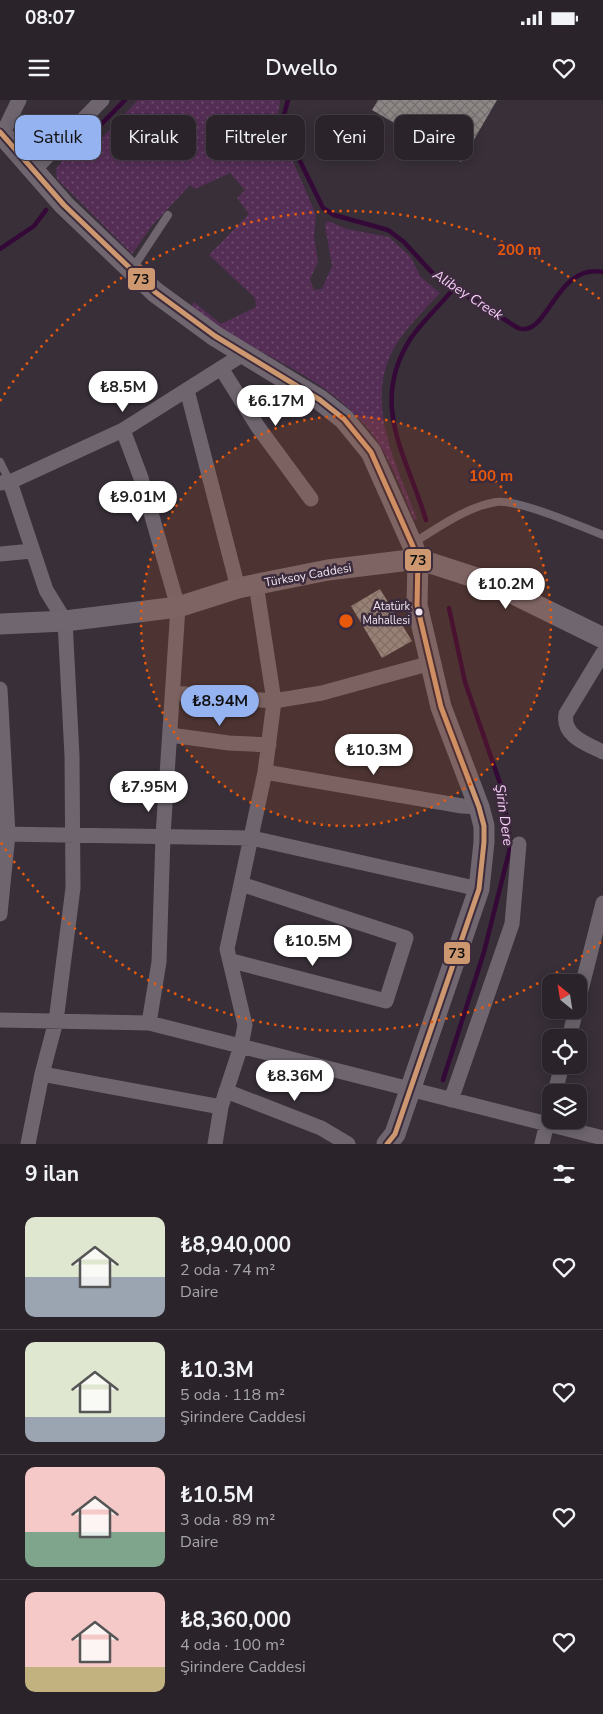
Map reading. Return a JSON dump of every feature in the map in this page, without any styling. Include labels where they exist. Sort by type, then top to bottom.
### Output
[{"type":"street","points":[[19,100],[1,134],[64,205],[131,271],[215,336],[320,400],[358,434],[371,452],[415,551],[416,605],[441,707],[479,807],[484,826],[479,889],[411,1090],[395,1134],[388,1144]]},
{"type":"street","points":[[34,170],[102,100]]},
{"type":"street","points":[[28,1144],[42,1074],[56,1021],[74,888],[73,834],[65,621],[46,590],[5,482],[123,430],[245,353]]},
{"type":"street","points":[[221,368],[258,427],[311,498]]},
{"type":"street","points":[[187,390],[247,586],[274,701],[265,772],[227,950],[232,961],[245,1025],[241,1046],[221,1107],[215,1144]]},
{"type":"street","points":[[123,430],[141,478],[178,607],[163,836],[159,962],[149,1023]]},
{"type":"street","name":"Türksoy Caddesi","points":[[0,624],[65,621],[178,607],[247,586],[415,551],[489,582],[603,638]]},
{"type":"street","points":[[0,554],[32,552]]},
{"type":"street","points":[[603,653],[566,714],[565,720],[570,733],[603,752]]},
{"type":"street","points":[[172,693],[274,701],[322,693],[431,663]]},
{"type":"street","points":[[0,689],[4,834],[0,914]]},
{"type":"street","points":[[170,735],[229,743],[269,744]]},
{"type":"street","points":[[265,772],[453,805],[479,807]]},
{"type":"street","points":[[4,834],[252,838],[479,889]]},
{"type":"street","points":[[451,1100],[512,924],[519,844]]},
{"type":"street","points":[[232,961],[386,1001],[406,938],[241,884]]},
{"type":"street","points":[[585,974],[603,906]]},
{"type":"street","points":[[0,1020],[149,1023],[542,1123]]},
{"type":"street","points":[[42,1074],[221,1107]]},
{"type":"street","points":[[226,1092],[321,1128],[348,1144]]},
{"type":"street","points":[[542,1144],[546,1129]]},
{"type":"street","points":[[567,1129],[603,1138]]},
{"type":"lane","points":[[131,271],[168,215]]},
{"type":"lane","points":[[0,462],[5,482]]},
{"type":"lane","points":[[415,551],[464,514],[498,502],[538,511],[603,535]]},
{"type":"shaded area","points":[[138,100],[280,100],[278,115],[206,115],[206,160],[292,160],[316,215],[314,237],[318,262],[310,279],[314,290],[322,289],[332,266],[325,225],[328,221],[347,229],[389,237],[410,256],[421,277],[440,293],[399,340],[388,362],[382,384],[382,407],[386,430],[392,453],[417,519],[414,520],[385,454],[358,417],[325,389],[219,328],[191,307],[194,302],[221,324],[256,307],[255,298],[209,255],[249,214],[237,198],[245,190],[230,173],[195,189],[190,185],[151,227],[132,254],[57,179],[56,169],[63,160],[101,160],[101,139],[111,128],[111,160],[196,160],[196,115],[124,115]]},
{"type":"building","points":[[378,100],[497,100],[473,141],[473,115],[394,115],[394,123],[384,117],[384,115],[372,110]]},
{"type":"building","points":[[380,589],[412,641],[382,658],[351,606]]},
{"type":"waterway","points":[[101,124],[125,100]]},
{"type":"waterway","name":"Alibey Creek","points":[[288,100],[284,115],[285,124],[295,151],[323,208],[334,215],[388,230],[404,242],[436,277],[518,328],[528,328],[537,323],[563,289],[574,278],[587,272],[603,272]]},
{"type":"waterway","points":[[0,249],[34,226],[46,210]]},
{"type":"waterway","name":"Şirin Dere","points":[[426,520],[395,430],[392,408],[393,385],[399,362],[411,338],[453,289]]},
{"type":"waterway","name":"Şirin Dere","points":[[443,1080],[484,952],[511,844],[501,786],[465,682],[449,608]]},
{"type":"transit line","name":"73","points":[[0,132],[64,205],[155,292],[215,336],[320,400],[344,419],[371,452],[418,559],[417,605],[441,707],[479,807],[484,826],[484,842],[479,889],[395,1134],[387,1144]]},
{"type":"place","name":"Atatürk Mahallesi","points":[[419,612]]}]
